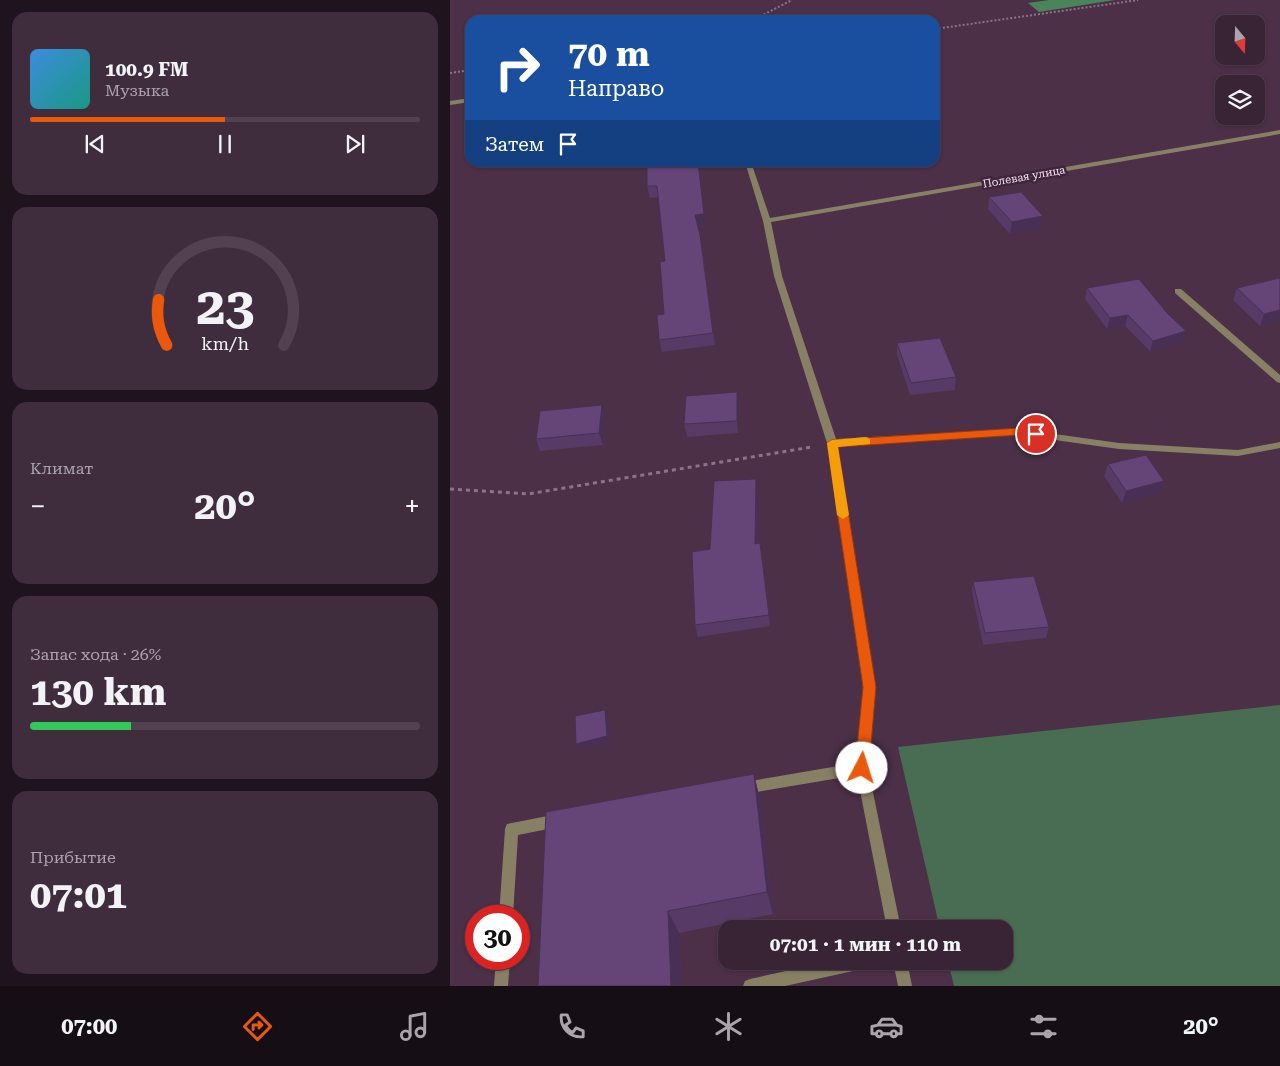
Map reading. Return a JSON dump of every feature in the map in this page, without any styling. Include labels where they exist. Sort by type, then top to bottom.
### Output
[{"type":"street","points":[[450,103],[465,101]]},
{"type":"street","name":"Полевая улица","points":[[767,221],[1280,132]]},
{"type":"street","points":[[750,167],[767,221],[778,276],[832,443],[870,687],[862,768],[892,920]]},
{"type":"street","points":[[1178,291],[1280,380]]},
{"type":"street","points":[[832,443],[1019,432],[1119,446],[1238,453],[1280,444]]},
{"type":"street","points":[[736,790],[862,768]]},
{"type":"street","points":[[507,905],[512,829],[570,819]]},
{"type":"street","points":[[502,986],[503,970]]},
{"type":"street","points":[[750,986],[825,970]]},
{"type":"street","points":[[902,970],[905,986]]},
{"type":"path","points":[[763,15],[792,0]]},
{"type":"path","points":[[940,28],[1138,0]]},
{"type":"path","points":[[450,73],[465,71]]},
{"type":"path","points":[[450,489],[528,494],[832,443]]},
{"type":"green space","points":[[1049,0],[1115,0],[1039,12],[1028,3]]},
{"type":"green space","points":[[1280,705],[1280,986],[954,986],[950,970],[1013,970],[1013,920],[938,920],[898,747]]},
{"type":"building","points":[[647,167],[699,167],[704,214],[695,215],[700,235],[713,333],[659,340],[657,315],[664,314],[660,262],[665,261],[657,186],[647,186]]},
{"type":"building","points":[[1021,192],[1043,216],[1012,222],[989,197]]},
{"type":"building","points":[[1280,278],[1280,310],[1264,314],[1237,288]]},
{"type":"building","points":[[1139,279],[1168,314],[1186,331],[1153,341],[1128,315],[1110,318],[1087,288]]},
{"type":"building","points":[[940,338],[956,377],[911,383],[897,343]]},
{"type":"building","points":[[737,392],[737,421],[684,424],[686,396]]},
{"type":"building","points":[[602,405],[599,433],[536,439],[540,411]]},
{"type":"building","points":[[1146,455],[1164,481],[1126,491],[1108,464]]},
{"type":"building","points":[[756,479],[755,544],[760,543],[769,615],[695,625],[692,552],[710,549],[714,481]]},
{"type":"building","points":[[1034,576],[1049,627],[985,633],[973,582]]},
{"type":"building","points":[[605,710],[607,736],[576,744],[575,716]]},
{"type":"building","points":[[754,774],[767,892],[668,911],[671,986],[538,986],[546,812]]},
{"type":"slow traffic","points":[[843,515],[832,443],[866,441]]},
{"type":"route","points":[[862,768],[870,687],[832,443],[1019,432],[1036,434]]}]
